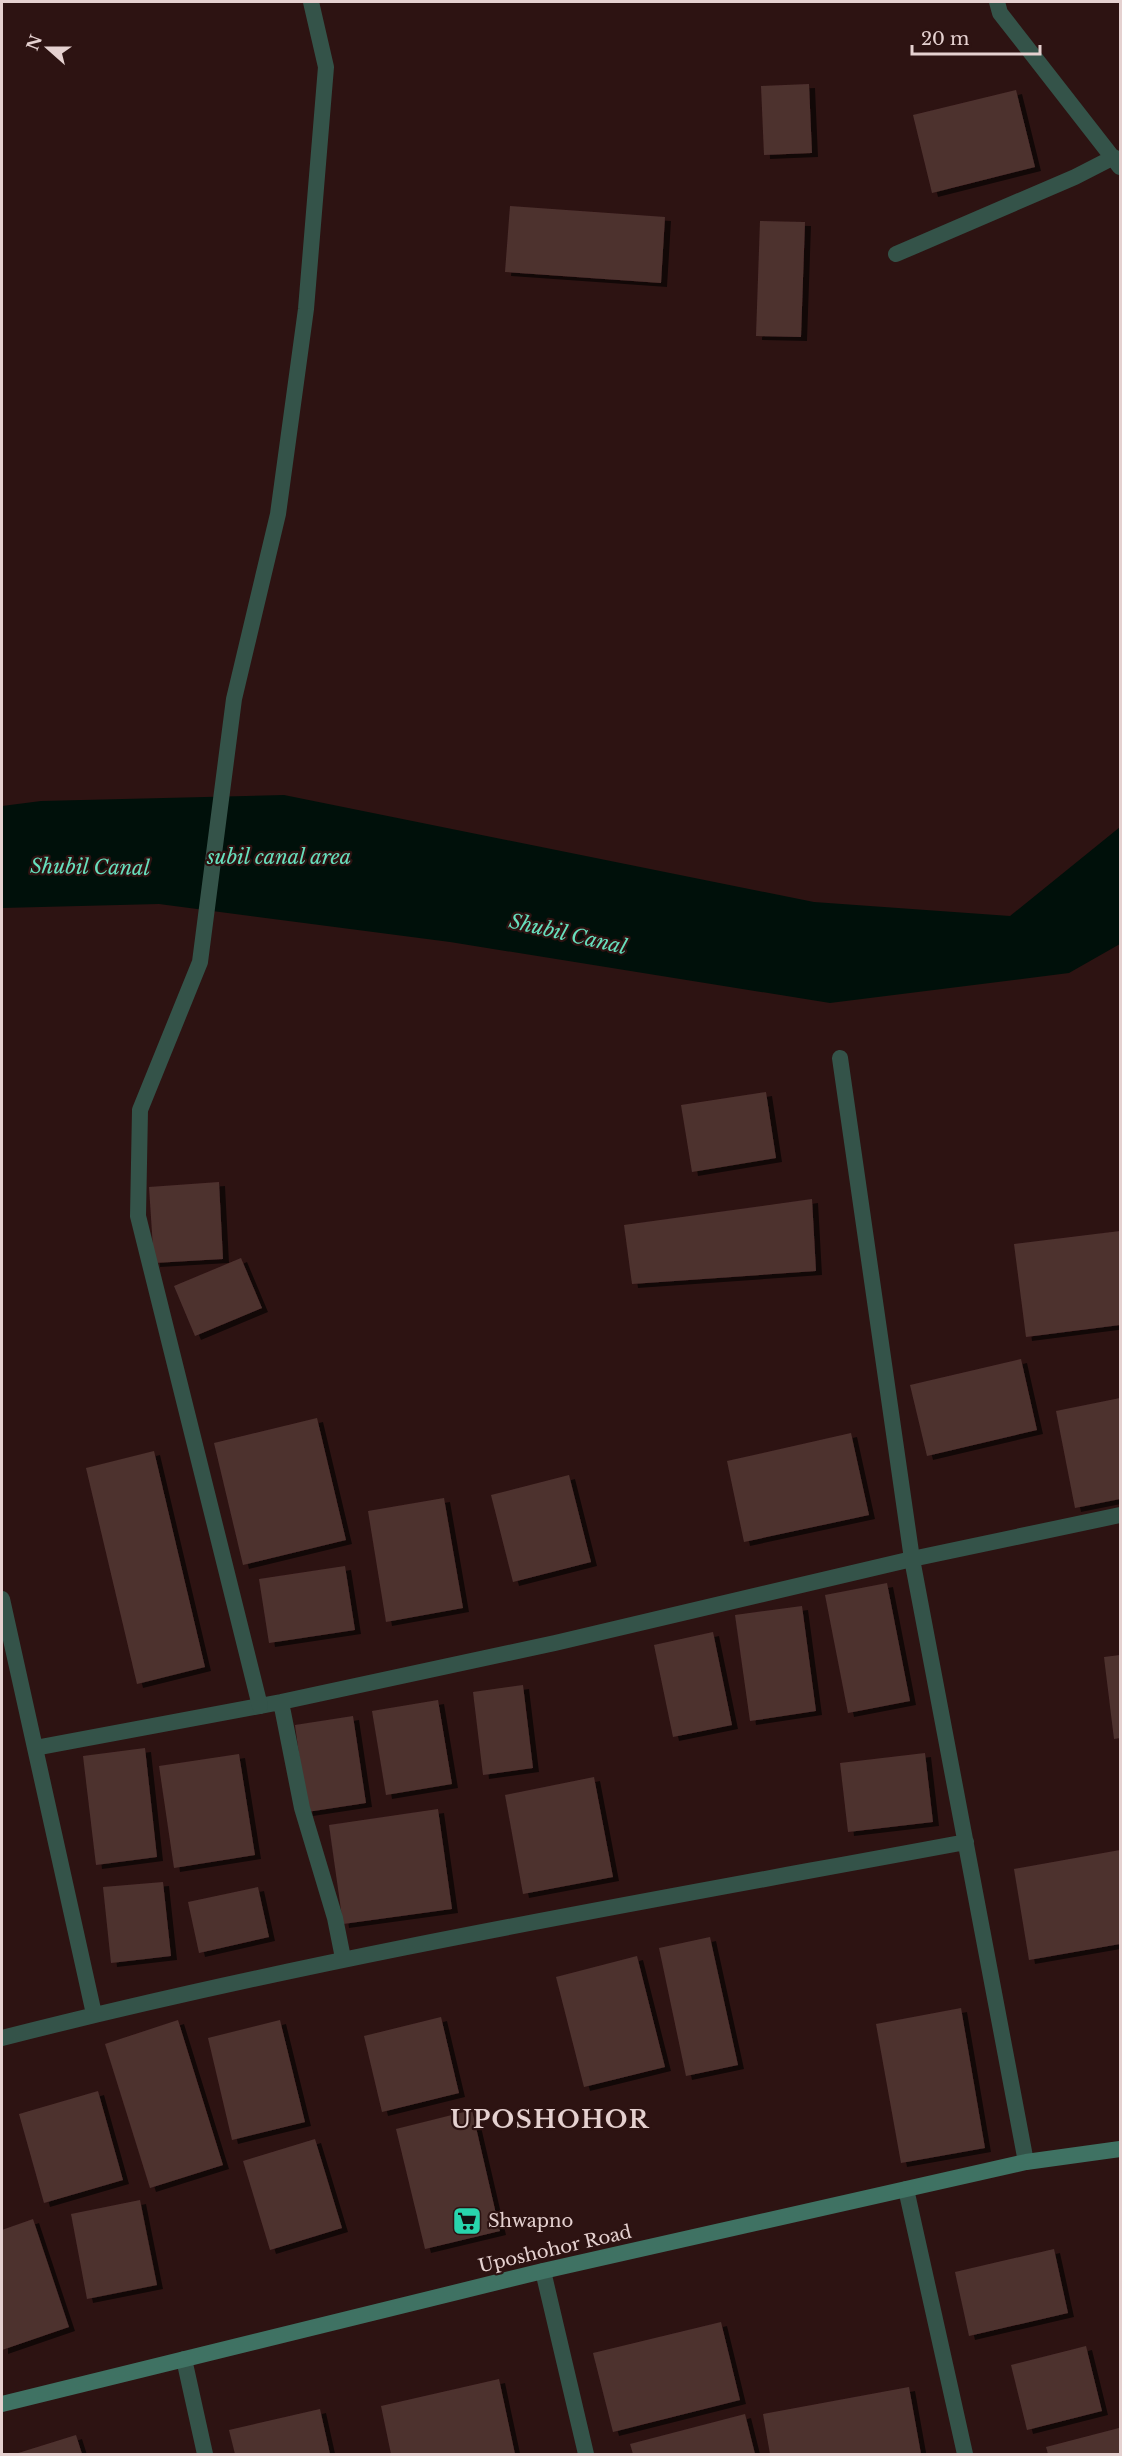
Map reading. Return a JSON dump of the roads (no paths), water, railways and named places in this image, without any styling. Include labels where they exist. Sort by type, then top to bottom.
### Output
[{"type":"main road","name":"Uposhohor Road","points":[[2,2404],[543,2271],[1026,2162],[1120,2149]]},
{"type":"street","points":[[260,1706],[138,1216],[140,1110],[200,962],[234,699],[278,514],[306,309],[326,67],[311,2]]},
{"type":"street","points":[[896,254],[1075,177],[1117,162],[1000,13],[997,2]]},
{"type":"street","points":[[840,1058],[912,1559],[1026,2162]]},
{"type":"street","points":[[35,1748],[281,1702],[555,1643],[912,1559],[1120,1515]]},
{"type":"street","points":[[2,1599],[94,2014]]},
{"type":"street","points":[[281,1702],[302,1808],[335,1918],[343,1958]]},
{"type":"street","points":[[2,2038],[94,2014],[343,1958],[966,1842]]},
{"type":"street","points":[[906,2189],[965,2454]]},
{"type":"street","points":[[543,2271],[586,2454]]},
{"type":"street","points":[[184,2359],[205,2454]]},
{"type":"water","name":"subil canal area","points":[[284,795],[814,902],[1010,916],[1120,827],[1120,944],[1069,973],[830,1003],[450,942],[159,904],[2,908],[2,806],[41,801]]},
{"type":"place","name":"Shwapno","points":[[467,2221]]},
{"type":"district","name":"UPOSHOHOR","points":[[550,2120]]},
{"type":"water label","name":"Shubil Canal","points":[[90,867]]},
{"type":"water label","name":"Shubil Canal","points":[[568,934]]}]
